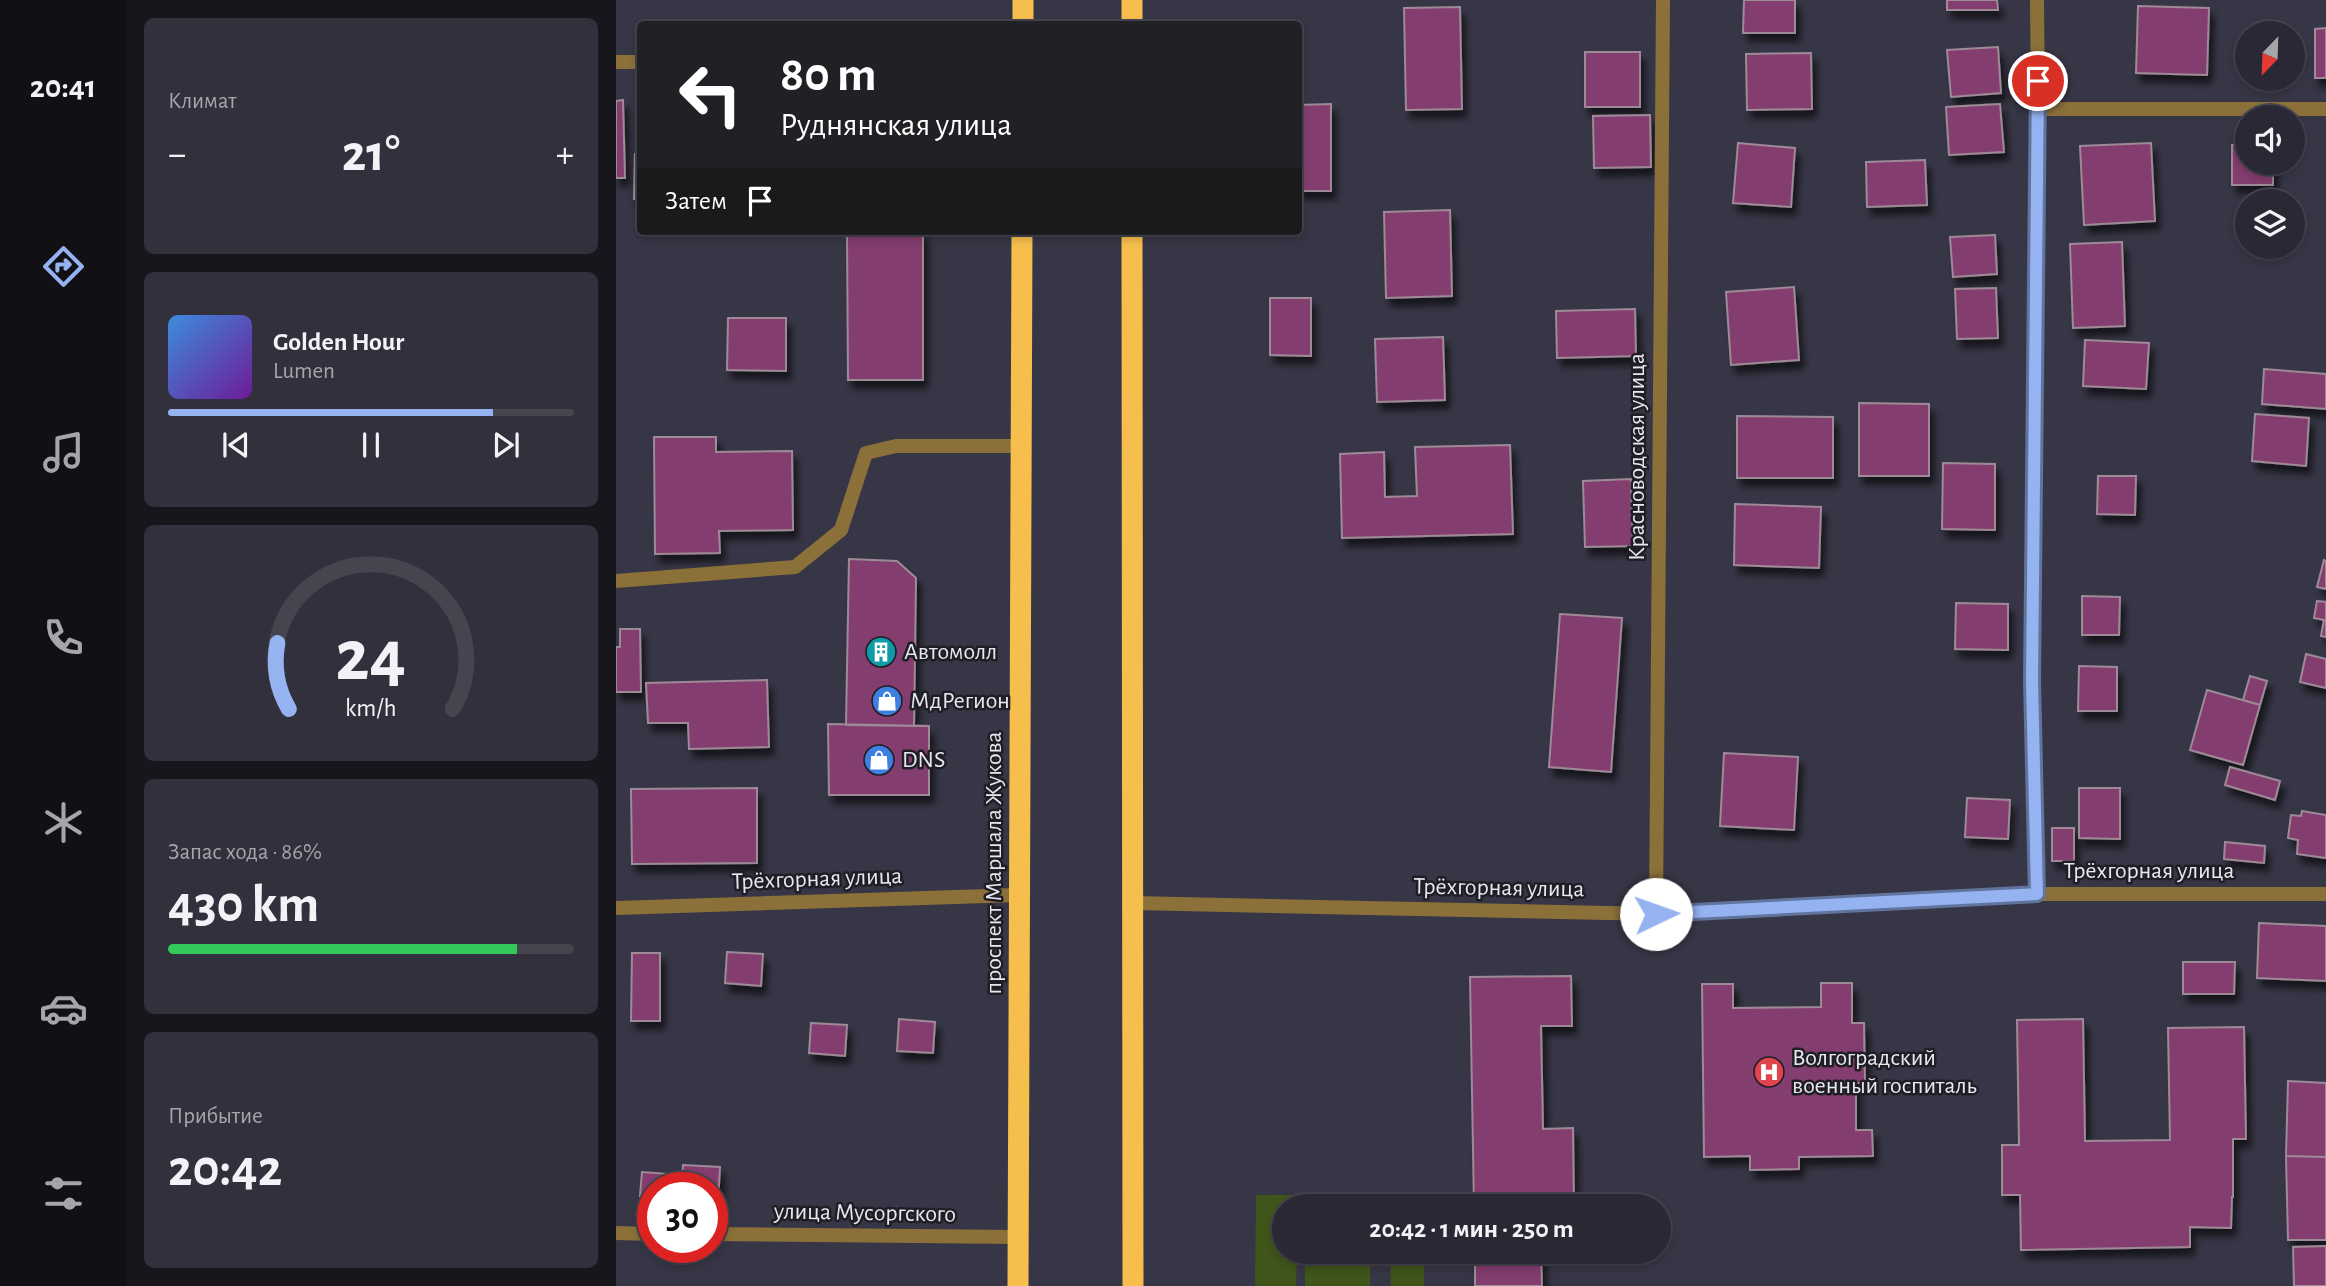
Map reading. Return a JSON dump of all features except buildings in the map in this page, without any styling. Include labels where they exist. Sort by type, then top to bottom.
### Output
[{"type":"highway","points":[[1023,0],[1023,21]]},
{"type":"highway","points":[[1132,0],[1132,21]]},
{"type":"highway","name":"проспект Маршала Жукова","points":[[1018,1286],[1022,235]]},
{"type":"highway","points":[[1132,235],[1133,1286]]},
{"type":"street","name":"Красноводская улица","points":[[1656,914],[1663,0]]},
{"type":"street","points":[[2037,0],[2032,681],[2037,894]]},
{"type":"street","points":[[616,62],[637,62]]},
{"type":"street","points":[[2038,108],[2326,108]]},
{"type":"street","points":[[616,581],[795,568],[841,530],[866,453],[896,446],[1020,446]]},
{"type":"street","name":"Трёхгорная улица","points":[[1133,904],[1656,914],[2037,894],[2326,894]]},
{"type":"street","name":"Трёхгорная улица","points":[[616,908],[1020,895]]},
{"type":"street","points":[[616,1233],[637,1234]]},
{"type":"street","name":"улица Мусоргского","points":[[728,1234],[1018,1237]]},
{"type":"green space","points":[[1390,1193],[1423,1194],[1390,1194]]},
{"type":"green space","points":[[1256,1195],[1272,1195],[1272,1264],[1297,1264],[1296,1286],[1255,1286]]},
{"type":"green space","points":[[1305,1264],[1370,1264],[1370,1286],[1305,1286]]},
{"type":"green space","points":[[1390,1264],[1424,1264],[1424,1286],[1391,1286]]},
{"type":"place","name":"Автомолл","points":[[881,652]]},
{"type":"place","name":"МдРегион","points":[[887,701]]},
{"type":"place","name":"DNS","points":[[879,760]]},
{"type":"place","name":"Волгоградский военный госпиталь","points":[[1769,1072]]},
{"type":"route","points":[[1656,914],[2037,894],[2032,681],[2038,81]]}]
